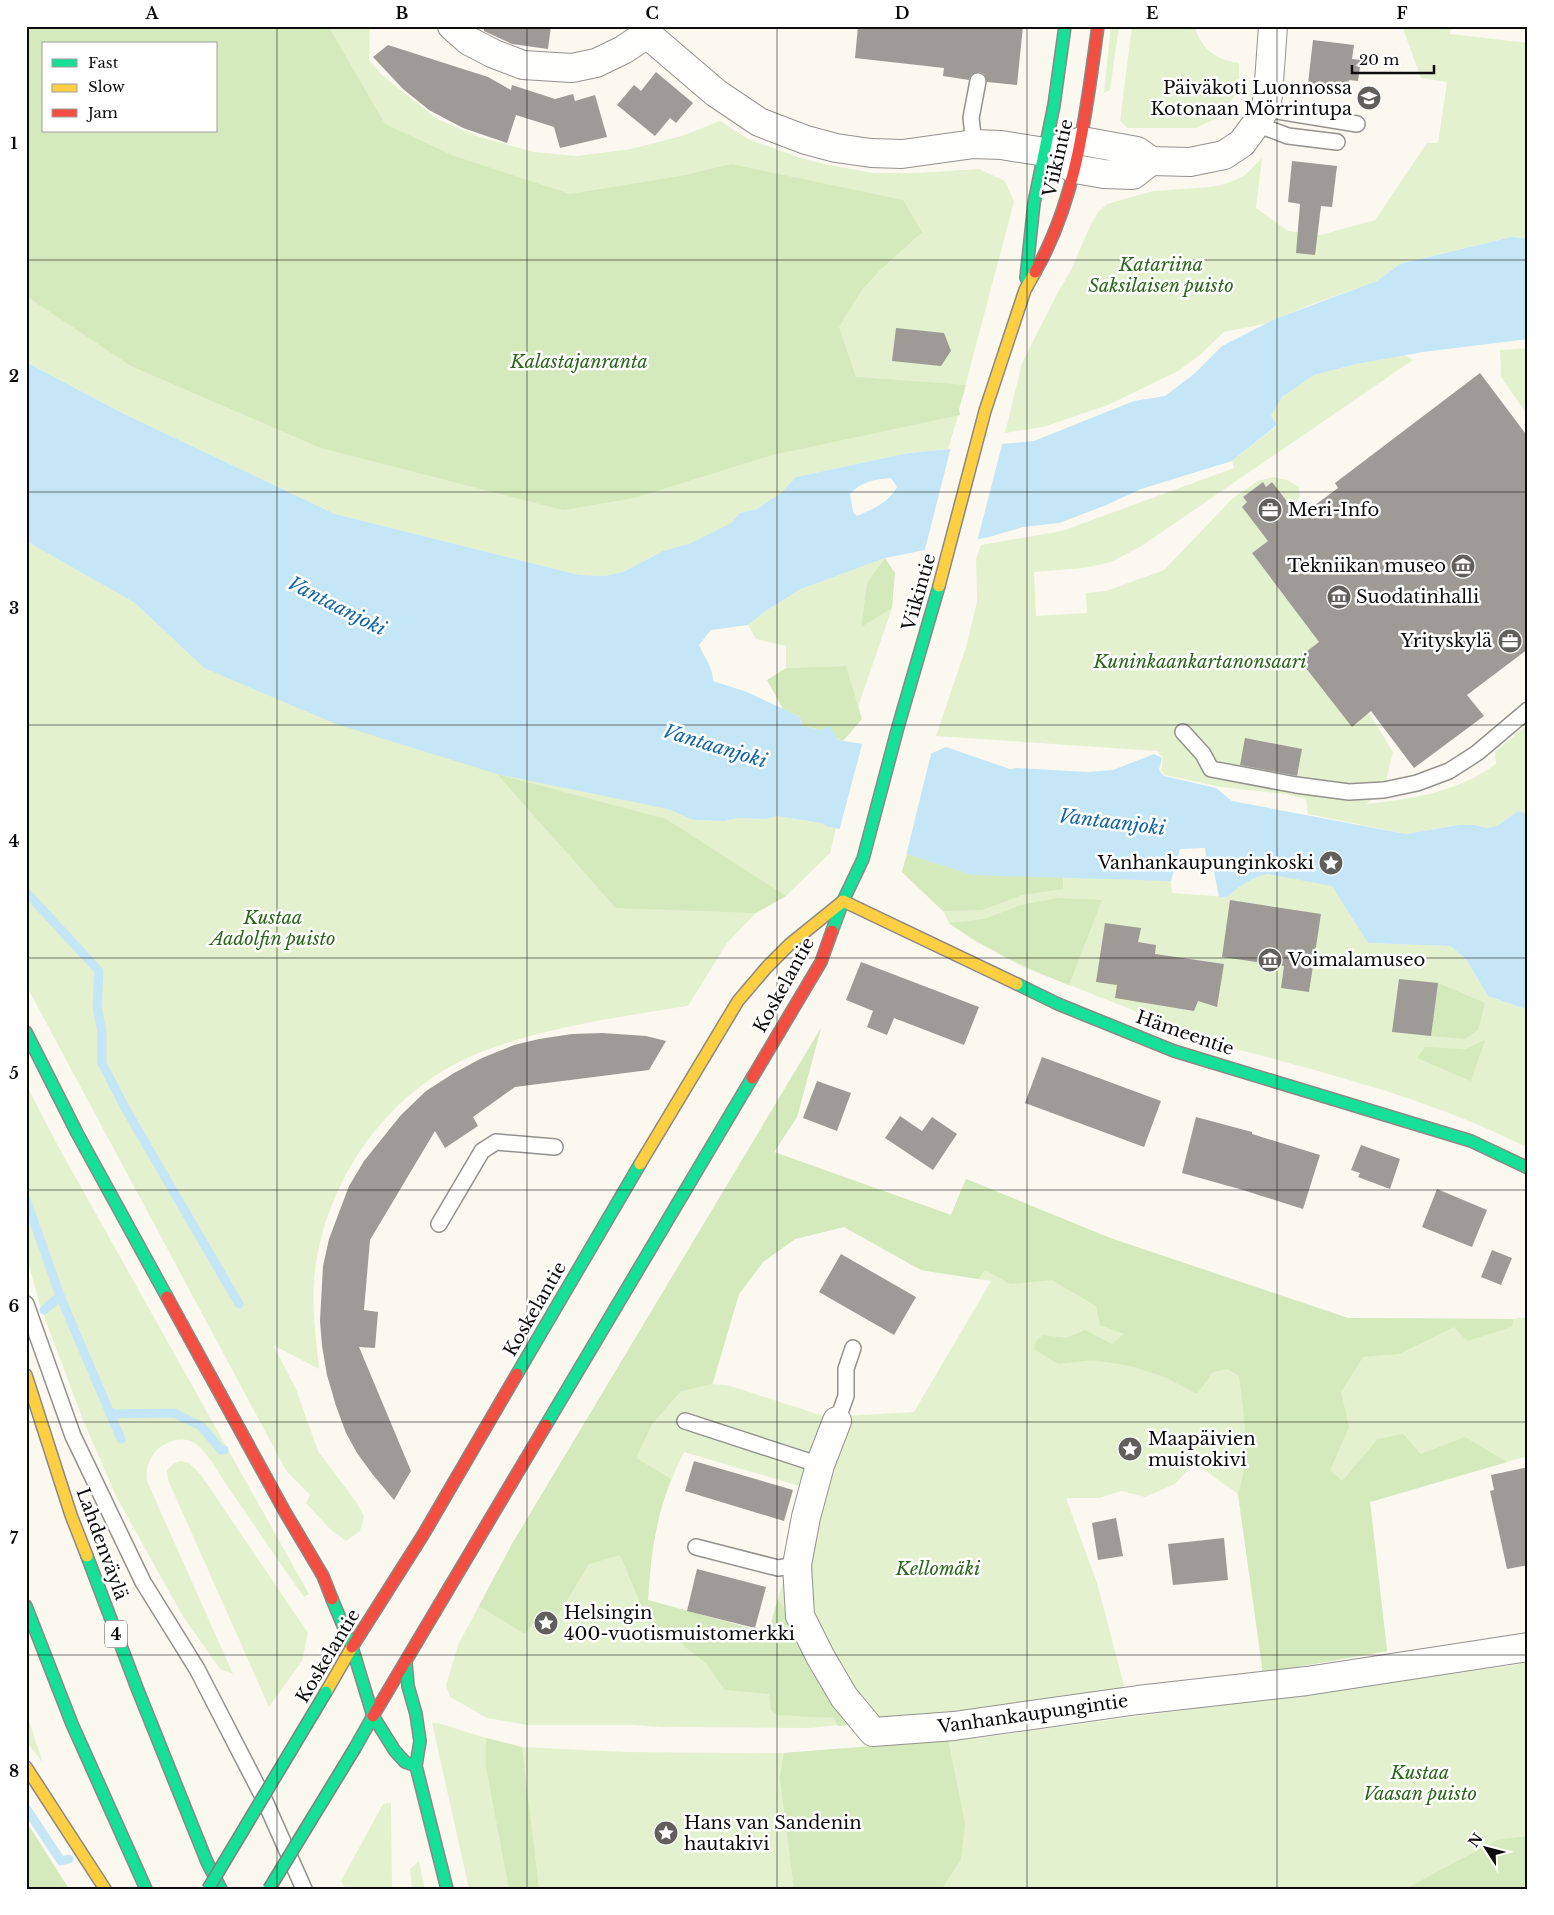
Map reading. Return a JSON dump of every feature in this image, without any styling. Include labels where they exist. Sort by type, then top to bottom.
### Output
[{"type":"main road","name":"Viikintie","points":[[1025,290],[1034,202],[1054,105],[1066,26]]},
{"type":"main road","name":"Viikintie","points":[[843,901],[867,844],[898,727],[950,549],[985,411],[1025,290],[1045,255],[1060,219],[1075,169],[1082,141],[1098,26]]},
{"type":"main road","name":"Hämeentie","points":[[843,901],[1058,1004],[1174,1051],[1462,1138],[1528,1168]]},
{"type":"main road","name":"Koskelantie","points":[[208,1889],[352,1647],[422,1535],[643,1158],[738,1001],[790,944],[843,901]]},
{"type":"main road","name":"Koskelantie","points":[[269,1889],[406,1663],[575,1373],[689,1186],[820,962],[843,901]]},
{"type":"main road","points":[[26,1032],[77,1133],[285,1512],[323,1576],[352,1647],[373,1716],[395,1752],[405,1762],[416,1766]]},
{"type":"main road","name":"Lahdenväylä","points":[[26,1375],[71,1515],[137,1688],[207,1862],[221,1889]]},
{"type":"main road","points":[[26,1606],[72,1724],[146,1889]]},
{"type":"main road","points":[[406,1663],[408,1686],[416,1714],[420,1741],[416,1766],[447,1889]]},
{"type":"main road","points":[[26,1767],[105,1889]]},
{"type":"street","points":[[452,26],[469,41],[494,54],[523,65],[565,67],[596,63],[623,50],[648,30],[716,92],[759,122],[806,140],[836,148],[902,154],[974,144],[1000,145],[1045,152],[1075,169],[1104,174],[1133,175],[1151,161]]},
{"type":"street","points":[[1045,152],[1082,141],[1137,151],[1151,161],[1190,162],[1224,155],[1242,143],[1260,116],[1268,96],[1274,26]]},
{"type":"street","name":"Vanhankaupungintie","points":[[838,1421],[820,1465],[806,1517],[797,1565],[800,1616],[820,1656],[844,1697],[873,1732],[954,1726],[1138,1700],[1307,1681],[1528,1647]]},
{"type":"lane","points":[[974,144],[971,118],[978,81]]},
{"type":"lane","points":[[1260,116],[1358,124]]},
{"type":"lane","points":[[1260,116],[1275,132],[1288,136],[1337,142]]},
{"type":"lane","points":[[1182,732],[1203,754],[1211,769],[1296,785],[1349,792],[1384,790],[1417,783],[1449,771],[1528,710]]},
{"type":"lane","points":[[439,1224],[482,1151],[489,1146],[496,1142],[555,1147]]},
{"type":"lane","points":[[26,1304],[73,1436],[143,1582],[197,1669],[264,1799],[304,1889]]},
{"type":"lane","points":[[838,1421],[846,1396],[846,1369],[853,1348]]},
{"type":"lane","points":[[685,1421],[820,1465]]},
{"type":"lane","points":[[696,1547],[778,1568],[797,1565]]},
{"type":"green space","name":"Kalastajanranta","points":[[26,26],[370,26],[369,60],[383,76],[437,119],[480,137],[534,152],[577,156],[631,149],[682,136],[720,121],[748,139],[824,164],[873,173],[917,173],[979,169],[1005,181],[1014,202],[948,449],[908,453],[796,477],[782,492],[757,509],[740,513],[731,523],[691,543],[663,551],[623,572],[604,576],[579,575],[335,514],[122,413],[26,362]]},
{"type":"green space","name":"Kalastajanranta","points":[[26,26],[328,26],[385,124],[454,156],[570,194],[686,175],[731,164],[903,200],[922,232],[879,271],[861,291],[839,327],[856,377],[966,385],[959,409],[960,415],[772,455],[634,498],[563,510],[321,448],[131,366],[26,296]]},
{"type":"green space","points":[[1111,26],[1119,26],[1110,90],[1104,93]]},
{"type":"green space","points":[[1132,26],[1194,26],[1201,41],[1210,52],[1223,59],[1239,63],[1239,86],[1233,98],[1217,118],[1196,128],[1128,128],[1120,121]]},
{"type":"green space","name":"Katariina Saksilaisen puisto","points":[[1402,26],[1451,26],[1450,34],[1528,43],[1528,238],[1510,237],[1400,264],[1377,281],[1307,306],[1264,324],[1224,332],[1200,355],[1178,371],[1108,405],[1043,427],[1005,433],[1022,363],[1071,270],[1090,226],[1099,211],[1107,204],[1153,191],[1211,187],[1228,183],[1244,176],[1262,158],[1256,208],[1288,231],[1321,235],[1375,220],[1427,143],[1438,143],[1447,82],[1421,78]]},
{"type":"green space","points":[[1528,348],[1528,416],[1501,377],[1500,350]]},
{"type":"green space","name":"Kuninkaankartanonsaari","points":[[1404,355],[1413,360],[1140,547],[1111,562],[1084,568],[1034,572],[1036,616],[1087,613],[1086,593],[1106,591],[1164,570],[1233,498],[1258,481],[1273,477],[1287,480],[1299,487],[1300,497],[1293,505],[1287,502],[1272,483],[1266,487],[1263,482],[1243,497],[1247,502],[1242,507],[1257,525],[1276,535],[1252,553],[1319,642],[1298,659],[1352,726],[1369,713],[1393,752],[1384,790],[1366,804],[1401,800],[1434,793],[1481,774],[1496,764],[1495,752],[1528,724],[1528,817],[1523,812],[1518,811],[1497,826],[1487,828],[1475,825],[1459,825],[1406,834],[1308,814],[1306,799],[1285,794],[1221,787],[1165,775],[1161,771],[1163,758],[1157,751],[936,736],[966,647],[977,602],[976,559],[981,545],[1062,531],[1234,468],[1232,461],[1277,426],[1271,416],[1282,397],[1314,375]]},
{"type":"green space","name":"Kustaa Aadolfin puisto","points":[[26,541],[135,603],[204,668],[668,809],[693,820],[725,821],[737,818],[766,819],[777,816],[821,823],[828,827],[836,828],[830,853],[786,896],[756,913],[727,943],[688,1006],[557,1029],[481,1052],[449,1068],[419,1088],[392,1112],[369,1139],[349,1169],[333,1202],[322,1236],[315,1271],[314,1296],[314,1320],[319,1369],[273,1345],[296,1389],[318,1451],[356,1502],[364,1516],[360,1531],[346,1541],[331,1530],[306,1503],[310,1495],[287,1472],[26,985]]},
{"type":"green space","points":[[885,558],[867,584],[861,626],[892,608],[858,707],[846,666],[786,668],[786,646],[756,639],[748,625],[767,610],[801,589]]},
{"type":"green space","points":[[885,558],[895,573],[892,608],[861,627],[867,583]]},
{"type":"green space","points":[[846,666],[862,719],[843,741],[822,730],[801,726],[800,717],[783,709],[767,680],[786,668]]},
{"type":"green space","points":[[497,774],[666,819],[786,896],[756,913],[616,908]]},
{"type":"green space","points":[[907,854],[972,875],[1171,881],[1172,893],[1227,897],[1246,882],[1268,874],[1333,886],[1368,943],[1450,946],[1466,959],[1488,996],[1528,1010],[1528,1148],[1482,1126],[1386,1091],[1141,1023],[1143,1014],[1023,967],[971,939],[949,923],[943,911],[902,872]]},
{"type":"green space","points":[[907,854],[972,875],[1063,877],[1063,889],[1022,895],[982,910],[943,911],[902,872]]},
{"type":"green space","points":[[1058,898],[1102,900],[1069,985],[1007,957],[949,923],[984,919],[1021,905]]},
{"type":"green space","points":[[1438,983],[1485,1003],[1478,1030],[1465,1039],[1431,1036]]},
{"type":"green space","name":"Kellomäki","points":[[821,1028],[797,1117],[774,1152],[951,1215],[966,1179],[1110,1238],[1348,1318],[1513,1319],[1528,1317],[1528,1456],[1370,1502],[1387,1651],[1263,1673],[1238,1494],[1194,1463],[1175,1484],[1145,1497],[1121,1491],[1099,1498],[1066,1498],[1097,1583],[1126,1693],[811,1728],[528,1725],[487,1718],[450,1697],[446,1685],[459,1643],[512,1544]],"holes":[[[844,1227],[921,1270],[991,1281],[914,1412],[827,1417],[727,1385],[713,1384],[739,1294],[763,1262],[795,1239]],[[684,1452],[810,1489],[768,1633],[648,1600],[651,1559],[657,1524],[668,1489]]]},
{"type":"green space","points":[[821,1028],[797,1117],[774,1152],[951,1215],[966,1179],[1110,1238],[1348,1318],[1513,1319],[1512,1327],[1467,1341],[1454,1327],[1399,1354],[1363,1357],[1341,1392],[1349,1427],[1330,1470],[1342,1481],[1378,1439],[1403,1434],[1421,1454],[1465,1437],[1507,1462],[1370,1502],[1387,1651],[1263,1673],[1238,1494],[1242,1479],[1245,1450],[1239,1376],[1227,1369],[1213,1372],[1197,1394],[1167,1378],[1131,1366],[1092,1360],[1058,1364],[1034,1349],[1036,1341],[1043,1335],[1066,1338],[1085,1330],[1112,1344],[1124,1334],[1100,1325],[1096,1306],[1052,1280],[1010,1284],[985,1270],[978,1279],[921,1270],[844,1227],[795,1239],[763,1262],[739,1294],[712,1384],[681,1391],[652,1424],[636,1458],[671,1479],[661,1510],[655,1538],[648,1600],[768,1633],[778,1599],[857,1724],[838,1726],[834,1718],[777,1715],[771,1710],[769,1694],[725,1690],[706,1663],[676,1640],[651,1629],[620,1555],[589,1564],[555,1620],[547,1617],[542,1623],[536,1619],[525,1634],[479,1606],[512,1544]]},
{"type":"green space","points":[[1485,1040],[1471,1081],[1417,1058],[1425,1047],[1465,1049]]},
{"type":"green space","points":[[26,1084],[58,1146],[309,1594],[304,1597],[201,1448],[191,1441],[175,1440],[157,1450],[148,1464],[147,1481],[233,1674],[220,1669],[182,1615],[116,1496],[83,1420],[40,1305],[26,1255]]},
{"type":"green space","points":[[180,1461],[189,1463],[201,1475],[308,1633],[302,1661],[269,1707],[168,1480],[167,1470],[173,1464]]},
{"type":"green space","name":"Kustaa Vaasan puisto","points":[[1528,1661],[1528,1889],[469,1889],[432,1723],[438,1723],[522,1747],[624,1752],[784,1753],[978,1738],[1516,1665]]},
{"type":"green space","points":[[26,1712],[43,1763],[26,1741]]},
{"type":"green space","points":[[486,1738],[522,1747],[539,1889],[509,1889],[486,1767]]},
{"type":"green space","points":[[948,1740],[965,1824],[961,1859],[943,1887],[944,1889],[794,1889],[780,1778],[784,1753]]},
{"type":"green space","points":[[391,1803],[392,1889],[346,1889],[341,1881],[383,1804]]},
{"type":"green space","points":[[26,1821],[69,1889],[26,1889]]},
{"type":"green space","points":[[1528,1836],[1528,1889],[1405,1889],[1497,1840]]},
{"type":"green space","points":[[419,1861],[425,1889],[412,1889],[410,1869]]},
{"type":"water","name":"Vantaanjoki","points":[[1511,237],[1528,238],[1528,339],[1423,352],[1357,364],[1314,375],[1282,397],[1271,416],[1277,425],[1232,461],[1141,489],[1104,506],[1059,523],[1023,527],[989,537],[885,558],[801,589],[767,610],[748,625],[711,630],[699,645],[710,667],[713,681],[747,692],[800,717],[801,726],[822,730],[831,727],[837,739],[843,741],[930,754],[946,747],[1010,769],[1088,772],[1113,770],[1154,754],[1162,758],[1159,770],[1164,776],[1216,788],[1232,801],[1406,834],[1459,825],[1475,825],[1487,828],[1497,826],[1518,811],[1523,812],[1528,817],[1528,1010],[1488,996],[1466,959],[1450,946],[1368,943],[1332,886],[1268,874],[1246,882],[1227,897],[1219,897],[1213,867],[1207,866],[1205,848],[1180,849],[1171,881],[972,875],[836,828],[828,827],[821,823],[777,816],[766,819],[737,818],[725,821],[693,820],[668,809],[497,774],[336,724],[204,668],[135,603],[26,541],[26,362],[122,413],[335,514],[579,575],[604,576],[623,572],[663,551],[691,543],[731,523],[740,513],[757,509],[782,492],[796,477],[908,453],[1034,441],[1134,401],[1165,396],[1194,374],[1222,346],[1275,319],[1377,281],[1400,264]],"holes":[[[891,478],[897,487],[885,501],[874,508],[857,516],[853,512],[850,494],[863,484],[874,480]]]},
{"type":"pier","points":[[1003,441],[977,542],[924,553],[951,447]]},
{"type":"pier","points":[[863,741],[932,750],[906,856],[839,831]]},
{"type":"building","points":[[484,26],[551,26],[548,49],[512,44],[484,31]]},
{"type":"building","points":[[858,26],[1023,26],[1017,85],[987,82],[984,74],[979,72],[971,75],[969,80],[943,76],[944,68],[855,58]]},
{"type":"building","points":[[1313,40],[1354,45],[1352,59],[1361,60],[1358,81],[1349,80],[1347,96],[1307,92]]},
{"type":"building","points":[[388,45],[488,77],[511,90],[512,85],[555,99],[573,94],[575,101],[595,95],[607,137],[560,148],[554,127],[516,115],[507,143],[463,128],[429,110],[403,89],[373,57]]},
{"type":"building","points":[[656,72],[693,103],[676,123],[670,118],[655,136],[617,105],[634,85],[641,91]]},
{"type":"building","points":[[1292,161],[1337,166],[1332,207],[1321,206],[1315,255],[1296,253],[1300,204],[1288,202]]},
{"type":"building","points":[[896,328],[944,333],[951,351],[941,366],[892,361]]},
{"type":"building","points":[[1480,373],[1528,437],[1528,649],[1467,695],[1484,716],[1414,768],[1371,711],[1352,727],[1298,658],[1319,642],[1252,553],[1268,541],[1242,507],[1247,502],[1243,497],[1263,482],[1266,487],[1272,482],[1299,517],[1338,488],[1335,483]]},
{"type":"building","points":[[1245,738],[1302,749],[1297,776],[1240,765]]},
{"type":"building","points":[[1230,900],[1321,914],[1309,992],[1281,988],[1284,966],[1222,957]]},
{"type":"building","points":[[1105,923],[1141,928],[1138,942],[1156,945],[1155,954],[1224,964],[1217,1007],[1198,1001],[1194,1011],[1115,998],[1117,985],[1096,982]]},
{"type":"building","points":[[861,962],[979,1007],[964,1045],[894,1018],[887,1035],[867,1027],[873,1011],[846,1000]]},
{"type":"building","points":[[1399,979],[1438,983],[1431,1036],[1392,1032]]},
{"type":"building","points":[[602,1033],[646,1036],[666,1041],[649,1070],[515,1087],[473,1117],[478,1126],[445,1148],[435,1131],[370,1240],[364,1310],[378,1312],[375,1348],[359,1347],[411,1471],[394,1500],[357,1453],[346,1433],[327,1375],[322,1346],[320,1321],[323,1266],[329,1239],[349,1186],[364,1161],[401,1115],[426,1091],[454,1073],[482,1058],[514,1045],[572,1034]]},
{"type":"building","points":[[1042,1057],[1161,1101],[1144,1147],[1025,1103]]},
{"type":"building","points":[[817,1081],[851,1093],[837,1131],[803,1118]]},
{"type":"building","points":[[900,1116],[922,1131],[932,1117],[957,1134],[933,1170],[885,1138]]},
{"type":"building","points":[[1196,1117],[1252,1132],[1252,1134],[1320,1155],[1303,1209],[1182,1173]]},
{"type":"building","points":[[1361,1145],[1400,1159],[1390,1189],[1358,1177],[1360,1173],[1351,1170]]},
{"type":"building","points":[[1437,1189],[1487,1210],[1472,1247],[1422,1227]]},
{"type":"building","points":[[1492,1250],[1512,1258],[1501,1285],[1481,1277]]},
{"type":"building","points":[[841,1254],[916,1297],[894,1335],[819,1292]]},
{"type":"building","points":[[694,1461],[793,1490],[784,1521],[685,1491]]},
{"type":"building","points":[[1528,1467],[1528,1565],[1507,1569],[1490,1491],[1494,1490],[1491,1475]]},
{"type":"building","points":[[1116,1518],[1123,1556],[1098,1560],[1092,1523]]},
{"type":"building","points":[[1224,1538],[1228,1580],[1173,1585],[1168,1544]]},
{"type":"building","points":[[697,1569],[766,1587],[755,1628],[687,1611]]},
{"type":"waterway","points":[[26,892],[99,971],[97,1006],[102,1033],[102,1063],[125,1108],[239,1304]]},
{"type":"waterway","points":[[26,1199],[60,1296]]},
{"type":"waterway","points":[[44,1310],[60,1296],[121,1439]]},
{"type":"waterway","points":[[110,1414],[174,1413],[201,1426],[221,1450],[224,1450]]},
{"type":"waterway","points":[[26,1808],[61,1861],[69,1859]]},
{"type":"traffic: fast","points":[[1026,278],[1034,203],[1054,105],[1065,26]]},
{"type":"traffic: fast","points":[[832,931],[843,901],[863,859],[898,727],[939,586]]},
{"type":"traffic: fast","points":[[1017,984],[1058,1004],[1174,1051],[1471,1141],[1528,1168]]},
{"type":"traffic: fast","points":[[26,1032],[77,1133],[167,1297]]},
{"type":"traffic: fast","points":[[546,1425],[752,1078]]},
{"type":"traffic: fast","points":[[517,1374],[640,1164]]},
{"type":"traffic: fast","points":[[87,1556],[137,1688],[207,1862],[221,1889]]},
{"type":"traffic: fast","points":[[332,1599],[352,1647],[373,1716],[395,1751],[405,1762],[416,1766]]},
{"type":"traffic: fast","points":[[26,1606],[72,1724],[146,1889]]},
{"type":"traffic: fast","points":[[406,1663],[408,1686],[416,1714],[420,1741],[416,1766],[447,1889]]},
{"type":"traffic: fast","points":[[208,1889],[326,1692]]},
{"type":"traffic: fast","points":[[355,1748],[373,1716]]},
{"type":"traffic: fast","points":[[269,1889],[355,1748]]},
{"type":"traffic: slow","points":[[939,586],[985,411],[1025,290],[1035,272]]},
{"type":"traffic: slow","points":[[843,901],[1017,984]]},
{"type":"traffic: slow","points":[[640,1164],[738,1001],[790,944],[842,902]]},
{"type":"traffic: slow","points":[[26,1375],[71,1515],[87,1556]]},
{"type":"traffic: slow","points":[[326,1692],[352,1647]]},
{"type":"traffic: slow","points":[[26,1767],[105,1889]]},
{"type":"traffic: jam","points":[[1035,272],[1050,243],[1071,184],[1084,121],[1098,26]]},
{"type":"traffic: jam","points":[[752,1078],[821,962],[832,931]]},
{"type":"traffic: jam","points":[[167,1297],[285,1512],[323,1576],[332,1599]]},
{"type":"traffic: jam","points":[[352,1647],[423,1535],[517,1374]]},
{"type":"traffic: jam","points":[[373,1716],[546,1425]]},
{"type":"place","name":"Päiväkoti Luonnossa Kotonaan Mörrintupa","points":[[1369,98]]},
{"type":"place","name":"Meri-Info","points":[[1270,510]]},
{"type":"place","name":"Tekniikan museo","points":[[1463,566]]},
{"type":"place","name":"Suodatinhalli","points":[[1339,597]]},
{"type":"place","name":"Yrityskylä","points":[[1510,641]]},
{"type":"place","name":"Vanhankaupunginkoski","points":[[1331,863]]},
{"type":"place","name":"Voimalamuseo","points":[[1270,960]]},
{"type":"place","name":"Maapäivien muistokivi","points":[[1130,1449]]},
{"type":"place","name":"Helsingin 400-vuotismuistomerkki","points":[[546,1623]]},
{"type":"place","name":"Hans van Sandenin hautakivi","points":[[666,1833]]}]
